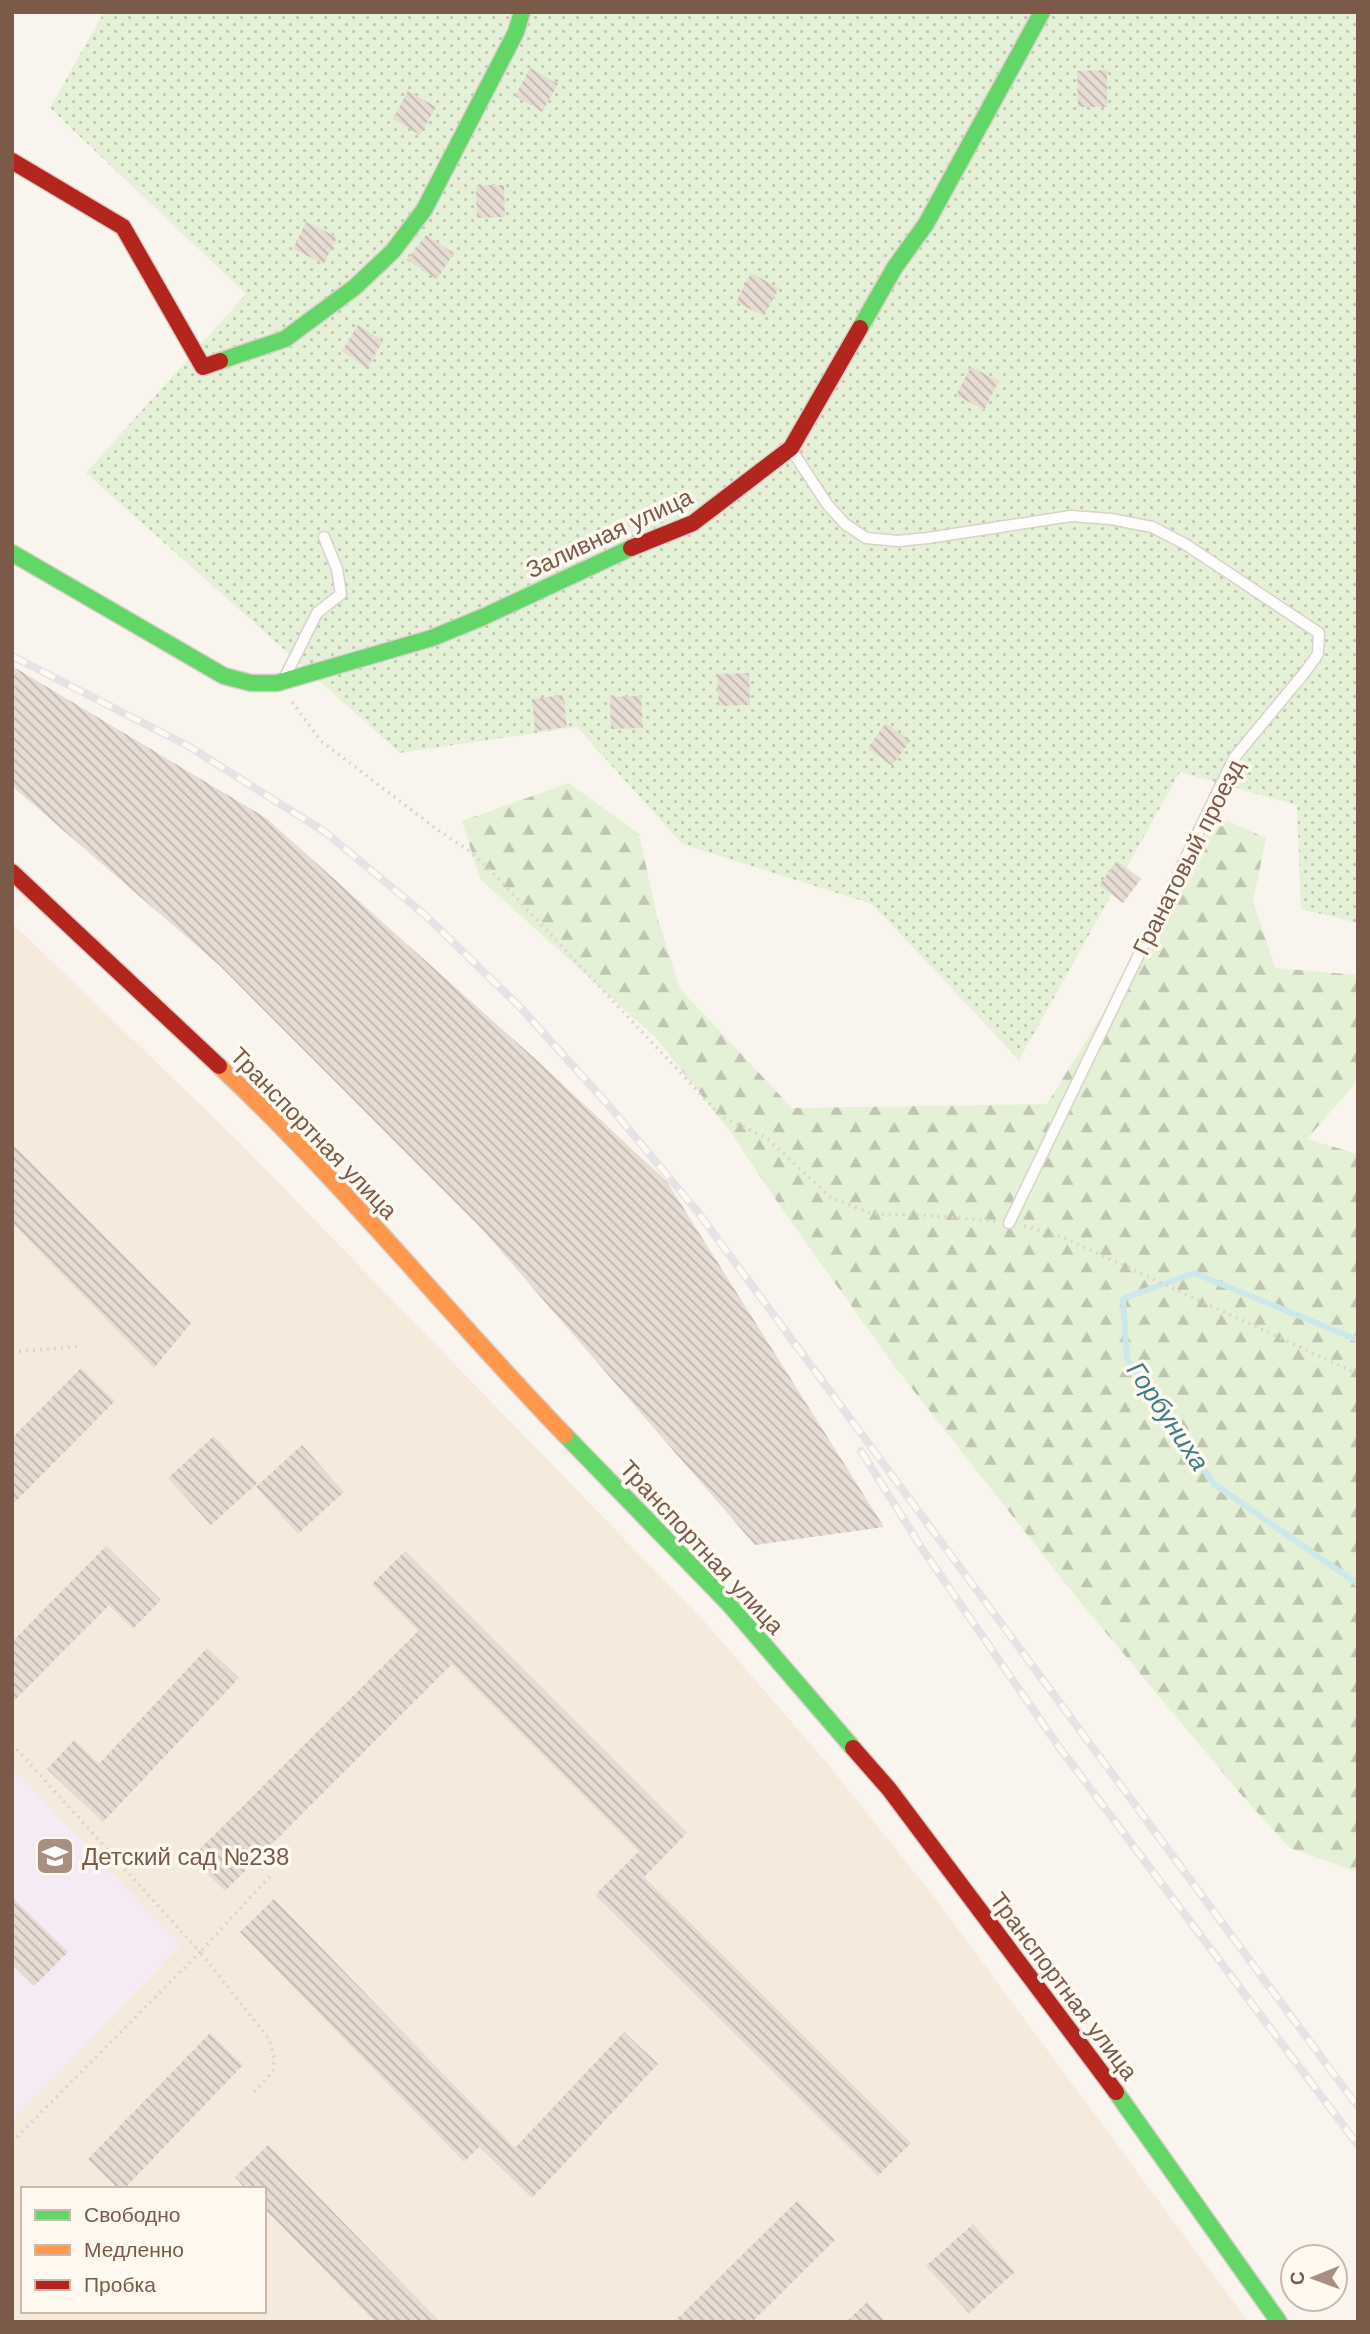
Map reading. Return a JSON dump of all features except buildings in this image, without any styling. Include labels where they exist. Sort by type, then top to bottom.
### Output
[{"type":"street","points":[[12,161],[123,227],[203,367],[285,339],[355,286],[393,251],[424,210],[516,32],[522,12]]},
{"type":"street","name":"Заливная улица","points":[[12,553],[224,676],[251,682],[280,682],[432,638],[613,555],[693,523],[791,448],[895,267],[926,224],[1042,12]]},
{"type":"street","name":"Транспортная улица","points":[[12,872],[273,1116],[502,1370],[729,1604],[888,1789],[1082,2045],[1279,2322]]},
{"type":"lane","name":"Гранатовый проезд","points":[[791,448],[827,504],[845,524],[866,538],[898,541],[928,538],[1071,516],[1111,519],[1152,527],[1185,544],[1319,633],[1318,654],[1312,663],[1234,758],[1009,1223]]},
{"type":"lane","points":[[280,682],[296,659],[317,613],[341,594],[337,569],[324,537]]},
{"type":"path","points":[[280,682],[321,741],[425,821],[468,850],[492,872],[721,1116],[768,1139],[830,1197],[872,1214],[922,1215],[1009,1223],[1060,1236],[1358,1374]]},
{"type":"path","points":[[12,1352],[81,1346]]},
{"type":"path","points":[[12,1744],[200,1952],[269,2039],[274,2057],[273,2071],[254,2092]]},
{"type":"path","points":[[12,2143],[200,1952],[271,1875]]},
{"type":"shaded area","points":[[12,923],[240,1143],[704,1621],[827,1763],[938,1902],[1248,2322],[12,2322]]},
{"type":"shaded area","name":"Детский сад №238","points":[[12,1768],[181,1945],[12,2121]]},
{"type":"green space","points":[[104,12],[1358,12],[1358,923],[1301,909],[1297,805],[1180,772],[1019,1060],[872,904],[682,844],[577,727],[400,753],[86,473],[246,294],[50,108]]},
{"type":"green space","points":[[569,783],[639,834],[657,916],[680,989],[792,1108],[1047,1104],[1105,1010],[1209,813],[1266,838],[1253,901],[1275,968],[1358,975],[1358,1080],[1307,1139],[1358,1154],[1358,1872],[1290,1848],[1244,1798],[1077,1598],[895,1367],[729,1130],[655,1037],[480,879],[462,821]]},
{"type":"waterway","name":"Горбуниха","points":[[1358,1340],[1194,1273],[1123,1299],[1127,1359],[1214,1484],[1358,1584]]},
{"type":"railway","points":[[12,656],[188,746],[325,832],[425,915],[520,1007],[611,1108],[697,1211],[1358,2107]]},
{"type":"railway","points":[[861,1451],[923,1550],[1059,1747],[1358,2145]]},
{"type":"traffic: fast","points":[[220,361],[285,339],[355,287],[393,251],[424,210],[516,32],[522,12]]},
{"type":"traffic: fast","points":[[860,328],[895,267],[926,224],[1042,12]]},
{"type":"traffic: fast","points":[[12,553],[224,676],[251,683],[277,683],[432,638],[631,548]]},
{"type":"traffic: fast","points":[[565,1435],[729,1604],[853,1748]]},
{"type":"traffic: fast","points":[[1116,2092],[1279,2322]]},
{"type":"traffic: slow","points":[[219,1066],[352,1201],[565,1435]]},
{"type":"traffic: jam","points":[[12,161],[123,227],[203,367],[220,361]]},
{"type":"traffic: jam","points":[[631,548],[693,523],[791,448],[860,328]]},
{"type":"traffic: jam","points":[[12,872],[219,1066]]},
{"type":"traffic: jam","points":[[853,1748],[889,1789],[1116,2092]]},
{"type":"place","name":"Детский сад №238","points":[[55,1856]]}]
